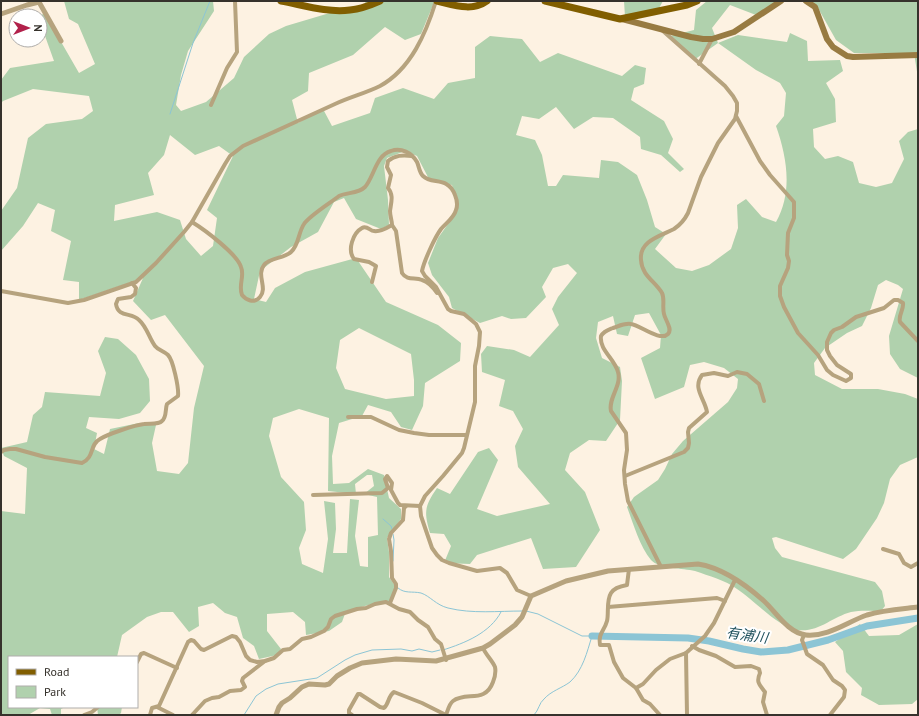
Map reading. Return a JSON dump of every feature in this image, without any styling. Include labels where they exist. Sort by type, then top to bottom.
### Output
[{"type":"main road","points":[[281,1],[329,10],[357,9],[380,1]]},
{"type":"main road","points":[[437,1],[467,8],[478,7],[487,1]]},
{"type":"main road","points":[[545,1],[703,39],[712,39],[734,32],[781,1]]},
{"type":"main road","points":[[620,19],[687,5],[697,1]]},
{"type":"main road","points":[[806,1],[815,7],[827,39],[833,47],[847,56],[918,55]]},
{"type":"street","points":[[211,105],[227,68],[237,52],[235,1]]},
{"type":"street","points":[[1,291],[68,303],[84,300],[139,280],[192,222],[225,164],[237,150],[337,103],[381,85],[400,70],[412,55],[424,32],[437,1]]},
{"type":"street","points":[[1,14],[39,2],[61,41]]},
{"type":"street","points":[[661,567],[644,530],[630,506],[625,484],[627,450],[626,433],[611,412],[610,408],[618,384],[619,374],[616,365],[603,348],[601,336],[604,332],[623,324],[638,326],[648,332],[660,336],[669,333],[670,330],[664,313],[662,293],[645,274],[641,263],[642,250],[650,240],[674,228],[685,218],[701,177],[718,143],[735,119],[737,103],[725,86],[662,30]]},
{"type":"street","points":[[699,64],[712,39]]},
{"type":"street","points":[[736,115],[760,161],[770,175],[794,202],[794,218],[788,233],[788,268],[779,291],[784,307],[798,333],[818,355],[827,370],[833,375],[846,381],[851,378],[851,374],[837,365],[827,350],[827,342],[831,333],[856,317],[884,308],[894,300],[898,300],[903,303],[899,317],[900,322],[918,341]]},
{"type":"street","points":[[192,222],[222,244],[239,262],[242,267],[240,286],[242,295],[249,300],[254,300],[261,296],[261,274],[264,265],[272,260],[288,255],[292,251],[296,245],[303,225],[307,220],[339,196],[362,190],[383,157],[388,152],[402,150],[413,156],[422,175],[429,179],[445,183],[450,187],[457,201],[456,211],[439,232],[423,268],[423,274],[436,286],[448,310],[464,314],[476,324],[480,332],[480,346],[475,366],[475,402],[462,453],[425,496],[420,506],[421,516],[428,538],[437,555],[442,560],[449,564],[477,571],[500,568],[507,574],[517,590],[531,596]]},
{"type":"street","points":[[413,156],[403,155],[393,157],[388,161],[387,167],[391,175],[388,188],[392,196],[390,213],[392,225],[396,231],[402,273],[404,276],[422,280],[432,286],[441,296]]},
{"type":"street","points":[[372,282],[376,266],[369,262],[354,259],[351,255],[350,251],[354,236],[363,227],[367,227],[375,231],[384,230],[392,225]]},
{"type":"street","points":[[1,452],[16,449],[45,458],[82,463],[90,458],[94,444],[101,438],[131,427],[161,422],[164,420],[167,404],[178,396],[179,393],[175,374],[170,358],[167,354],[155,346],[140,320],[118,311],[116,304],[118,299],[131,297],[135,294],[136,288],[132,283]]},
{"type":"street","points":[[625,476],[684,452],[688,448],[689,428],[707,412],[699,392],[699,380],[702,375],[714,374],[728,376],[737,372],[747,374],[759,384],[764,401]]},
{"type":"street","points":[[348,417],[371,417],[399,430],[414,433],[429,435],[466,435]]},
{"type":"street","points":[[313,495],[359,492],[382,493],[388,488],[385,479],[387,476],[392,483],[392,494],[398,503],[406,506],[420,506]]},
{"type":"street","points":[[390,603],[396,588],[392,574],[389,539],[391,533],[403,520],[404,508],[406,506]]},
{"type":"street","points":[[883,549],[899,554],[904,563],[911,567],[918,563]]},
{"type":"street","points":[[276,715],[282,703],[302,687],[309,684],[329,684],[337,676],[362,663],[396,658],[436,661],[445,657],[482,648],[490,644],[522,617],[531,596],[566,581],[591,574],[629,569],[698,564],[708,566],[717,569],[735,580],[764,601],[787,625],[803,637],[825,633],[866,615],[918,607]]},
{"type":"street","points":[[629,569],[627,585],[619,587],[611,592],[608,600],[606,622],[599,639],[600,645],[609,645],[614,662],[623,678],[636,688],[643,700],[650,704],[660,715]]},
{"type":"street","points":[[636,688],[643,684],[656,670],[670,659],[686,652],[705,636],[711,629],[735,580]]},
{"type":"street","points":[[608,607],[717,598],[725,601]]},
{"type":"street","points":[[150,715],[152,708],[157,707],[177,668],[188,642],[191,640],[204,650],[232,636],[236,637],[240,642],[246,656],[250,660],[257,662],[265,661],[274,658],[283,650],[290,649],[302,639],[324,631],[328,627],[331,619],[335,616],[386,602],[410,612],[428,627],[435,639],[441,644],[445,657]]},
{"type":"street","points":[[803,637],[804,648],[809,657],[823,665],[833,680],[845,690],[844,697],[830,715]]},
{"type":"street","points":[[692,646],[716,656],[735,667],[751,666],[759,669],[760,673],[758,682],[765,692],[763,702],[767,715]]},
{"type":"street","points":[[352,715],[349,713],[349,710],[358,694],[384,708],[387,706],[391,694],[394,692],[422,703],[446,715],[453,701],[460,698],[482,695],[492,685],[496,669],[482,648]]},
{"type":"street","points":[[686,652],[686,715]]},
{"type":"street","points":[[138,660],[141,654],[144,653],[177,668]]},
{"type":"street","points":[[192,715],[205,701],[230,691],[245,688],[242,681],[243,678],[265,661]]},
{"type":"street","points":[[157,707],[173,715]]},
{"type":"street","points":[[84,715],[92,712],[97,708]]},
{"type":"green space","points":[[64,1],[213,1],[214,11],[188,51],[181,75],[176,105],[181,111],[206,102],[234,78],[244,57],[269,34],[286,26],[333,12],[362,9],[366,1],[438,1],[433,5],[421,34],[405,40],[385,27],[353,55],[309,73],[308,91],[292,100],[298,123],[323,109],[332,126],[370,113],[375,98],[403,88],[434,99],[448,83],[475,78],[475,47],[490,36],[522,39],[540,62],[558,53],[622,76],[635,65],[646,68],[644,84],[634,88],[631,100],[664,121],[673,139],[668,153],[684,169],[680,172],[661,155],[641,149],[640,137],[613,118],[593,117],[574,129],[556,107],[539,119],[522,116],[516,135],[535,140],[542,155],[548,186],[556,186],[563,175],[599,178],[601,160],[618,162],[637,175],[647,200],[655,227],[666,234],[655,249],[676,268],[692,271],[709,265],[731,249],[738,228],[737,205],[746,199],[762,217],[776,222],[785,199],[785,162],[776,126],[784,116],[786,93],[780,83],[756,70],[718,43],[738,35],[787,42],[790,33],[807,41],[808,61],[840,60],[843,71],[826,83],[835,99],[836,122],[813,129],[814,147],[825,159],[838,156],[853,162],[859,183],[876,187],[892,183],[904,159],[899,141],[908,132],[918,129],[918,378],[900,369],[890,354],[889,336],[903,289],[886,280],[878,285],[871,308],[862,326],[847,333],[825,348],[814,363],[815,375],[842,389],[878,389],[905,394],[918,399],[918,457],[900,465],[890,479],[884,503],[877,518],[856,549],[843,559],[776,537],[772,538],[775,548],[782,557],[875,582],[882,591],[885,606],[881,611],[851,612],[812,629],[797,630],[790,628],[774,619],[732,586],[717,578],[695,571],[660,565],[651,560],[640,542],[627,507],[634,497],[658,480],[672,454],[683,441],[728,402],[737,388],[738,379],[724,368],[704,362],[690,365],[684,387],[655,399],[641,358],[660,348],[661,335],[649,313],[635,315],[628,336],[617,334],[613,316],[598,322],[596,338],[602,358],[620,367],[622,381],[620,420],[606,441],[589,440],[570,453],[565,470],[585,492],[600,530],[576,567],[543,569],[531,538],[477,555],[470,564],[444,563],[451,546],[444,534],[430,533],[426,515],[427,505],[437,488],[450,494],[478,452],[489,448],[498,460],[477,509],[497,516],[550,504],[518,467],[515,446],[523,429],[513,411],[499,406],[505,380],[482,372],[481,354],[487,346],[514,350],[530,357],[559,325],[552,309],[558,297],[577,273],[568,264],[553,268],[542,287],[546,297],[526,318],[511,319],[502,316],[480,323],[452,308],[449,297],[432,275],[428,263],[438,238],[458,210],[452,185],[430,181],[417,156],[405,151],[387,158],[384,166],[389,225],[381,229],[356,219],[344,198],[334,202],[318,232],[291,247],[260,271],[254,299],[266,302],[275,288],[305,272],[356,258],[386,302],[438,325],[461,343],[460,361],[425,383],[423,406],[412,430],[401,427],[391,412],[368,405],[362,416],[339,423],[332,456],[333,484],[349,483],[368,469],[384,475],[389,498],[401,509],[401,519],[387,538],[389,552],[389,577],[396,587],[390,602],[380,602],[346,611],[342,622],[329,631],[306,635],[305,622],[293,612],[267,614],[267,631],[281,649],[277,655],[259,659],[254,646],[243,638],[237,617],[225,613],[213,603],[198,607],[199,626],[189,632],[173,612],[161,612],[147,617],[122,635],[117,656],[8,656],[8,708],[40,708],[28,715],[1,715],[1,511],[25,514],[27,468],[4,456],[1,448],[27,442],[33,415],[42,407],[45,392],[100,396],[106,373],[98,351],[105,337],[118,339],[136,355],[149,379],[150,401],[140,413],[119,419],[89,417],[86,428],[97,433],[94,449],[104,454],[110,429],[139,423],[156,425],[152,443],[157,471],[179,474],[188,463],[194,408],[204,366],[165,315],[151,320],[133,301],[143,278],[79,300],[79,282],[63,280],[71,241],[51,231],[55,210],[38,203],[23,226],[1,251],[1,211],[17,188],[28,138],[46,124],[82,119],[93,111],[89,96],[33,89],[1,103],[1,80],[10,68],[54,61],[48,44],[48,19],[79,73],[95,64],[78,24],[69,19]],"holes":[[[170,135],[195,155],[219,146],[233,156],[207,210],[217,218],[213,246],[201,256],[186,239],[180,220],[157,212],[114,221],[115,205],[154,195],[148,173],[164,155]],[[359,328],[411,354],[414,396],[386,399],[345,389],[336,368],[340,340]],[[299,409],[329,418],[328,491],[356,494],[355,484],[367,475],[372,475],[374,486],[364,494],[377,497],[378,535],[368,537],[368,567],[360,566],[355,536],[359,500],[350,499],[347,553],[333,553],[336,529],[335,503],[324,501],[328,539],[323,573],[302,564],[299,548],[306,530],[304,502],[281,477],[269,436],[273,418]]]},
{"type":"green space","points":[[624,1],[663,1],[658,10],[625,17]]},
{"type":"green space","points":[[707,1],[777,1],[756,15],[730,5],[712,28],[718,43],[694,60],[670,36],[694,30],[696,10]]},
{"type":"green space","points":[[810,1],[918,1],[918,78],[914,53],[854,53],[836,40],[818,8]]},
{"type":"green space","points":[[860,624],[869,636],[899,635],[918,624],[918,699],[912,704],[879,705],[861,695],[862,688],[846,672],[843,651],[835,642]]},
{"type":"green space","points":[[40,708],[63,708],[61,709],[61,715],[52,715],[50,709]]},
{"type":"green space","points":[[97,708],[122,708],[119,715],[98,715]]},
{"type":"waterway","points":[[170,114],[193,43],[210,1]]},
{"type":"waterway","points":[[383,519],[391,526],[392,529]]},
{"type":"waterway","points":[[393,534],[393,561]]},
{"type":"waterway","points":[[398,588],[406,592],[421,593],[444,607],[457,610],[476,612],[523,611]]},
{"type":"waterway","points":[[526,611],[538,614],[582,636],[592,636],[584,660],[578,672],[570,682],[547,696],[541,702],[534,715]]},
{"type":"waterway","points":[[443,650],[460,644],[484,631],[501,612]]},
{"type":"waterway","name":"有浦川","points":[[592,636],[688,638],[761,652],[788,650],[828,640],[867,626],[918,618]]},
{"type":"waterway","points":[[244,715],[256,696],[266,689],[278,684],[317,678],[355,655],[372,650],[401,649],[412,651],[419,649],[432,652],[440,650]]}]
